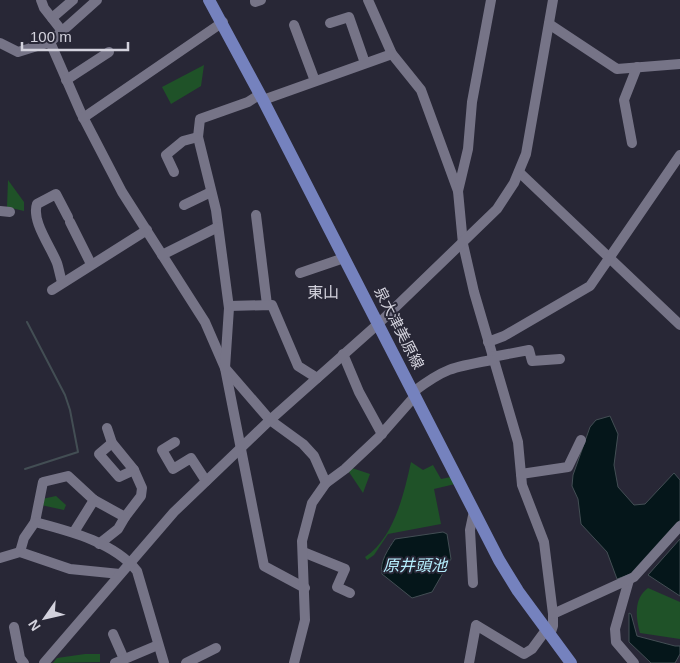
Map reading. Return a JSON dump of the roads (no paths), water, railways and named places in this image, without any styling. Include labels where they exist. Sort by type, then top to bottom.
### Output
[{"type":"main road","name":"泉大津美原線","points":[[209,0],[223,22],[499,560],[548,632],[572,663]]},
{"type":"street","points":[[41,0],[62,31]]},
{"type":"street","points":[[52,18],[73,0]]},
{"type":"street","points":[[0,43],[18,52],[50,42],[97,0]]},
{"type":"street","points":[[255,0],[255,2],[261,0]]},
{"type":"street","points":[[368,0],[392,54],[421,90],[458,191],[463,244],[492,358],[518,442],[522,485],[544,542],[553,626],[532,649],[524,654],[476,625],[469,663]]},
{"type":"street","points":[[458,191],[468,149],[472,102],[491,0]]},
{"type":"street","points":[[44,663],[174,512],[270,420],[378,324],[463,244],[497,209],[519,172],[526,154],[553,0]]},
{"type":"street","points":[[330,23],[349,16],[366,63]]},
{"type":"street","points":[[83,118],[223,22]]},
{"type":"street","points":[[294,24],[315,81]]},
{"type":"street","points":[[549,24],[617,69],[680,64]]},
{"type":"street","points":[[50,42],[83,118],[122,192],[205,322],[225,368],[264,566],[305,588]]},
{"type":"street","points":[[66,80],[109,52]]},
{"type":"street","points":[[326,483],[314,456],[270,420],[225,368],[229,306],[218,227],[198,137],[200,120],[392,54]]},
{"type":"street","points":[[632,143],[624,100],[637,67]]},
{"type":"street","points":[[174,172],[166,155],[183,142],[198,137]]},
{"type":"street","points":[[488,342],[504,336],[590,286],[680,155]]},
{"type":"street","points":[[519,172],[680,326]]},
{"type":"street","points":[[184,205],[211,192]]},
{"type":"street","points":[[62,282],[57,264],[42,233],[36,208],[37,204],[56,194],[91,264]]},
{"type":"street","points":[[256,214],[267,305]]},
{"type":"street","points":[[162,255],[218,227]]},
{"type":"street","points":[[52,290],[146,230]]},
{"type":"street","points":[[300,273],[344,258]]},
{"type":"street","points":[[229,306],[272,305],[298,366],[317,378]]},
{"type":"street","points":[[294,663],[305,620],[303,531],[312,503],[326,483],[345,469],[382,434],[414,394],[441,372],[453,367],[529,350],[532,362],[560,360]]},
{"type":"street","points":[[343,354],[359,392],[382,434]]},
{"type":"street","points":[[99,544],[118,529],[141,496],[142,488],[134,470],[112,443],[107,428]]},
{"type":"street","points":[[521,474],[568,467],[581,440]]},
{"type":"street","points":[[175,442],[162,450],[173,469],[191,458],[206,481]]},
{"type":"street","points":[[112,443],[99,454],[119,477],[134,470]]},
{"type":"street","points":[[20,552],[24,538],[35,522],[43,482],[68,476],[94,500],[126,517]]},
{"type":"street","points":[[74,532],[94,500]]},
{"type":"street","points":[[473,582],[470,530],[474,512]]},
{"type":"street","points":[[35,522],[74,532],[99,544],[130,563],[137,572],[164,663]]},
{"type":"street","points":[[553,614],[629,580],[640,572],[680,526]]},
{"type":"street","points":[[0,558],[20,552],[70,569],[120,574]]},
{"type":"street","points":[[302,552],[344,569],[337,587],[350,593]]},
{"type":"street","points":[[629,580],[615,629],[615,636],[616,642],[634,663]]},
{"type":"street","points":[[14,628],[20,658],[24,663]]},
{"type":"street","points":[[113,634],[120,661],[158,645]]},
{"type":"street","points":[[186,663],[216,648]]},
{"type":"water","points":[[610,416],[618,434],[614,465],[618,487],[634,505],[645,504],[674,473],[680,480],[680,520],[634,573],[617,579],[607,552],[581,524],[578,499],[572,486],[573,475],[590,427],[596,420]]},
{"type":"water","name":"原井頭池","points":[[443,532],[447,534],[451,559],[432,592],[412,598],[382,574],[383,560],[395,539]]},
{"type":"water","points":[[680,539],[680,596],[648,575]]},
{"type":"water","points":[[629,613],[631,614],[637,636],[680,646],[680,654],[675,663],[651,663],[629,642]]},
{"type":"waterway","points":[[25,469],[78,452],[70,410],[65,395],[27,322]]},
{"type":"district","name":"東山","points":[[323,292]]}]
